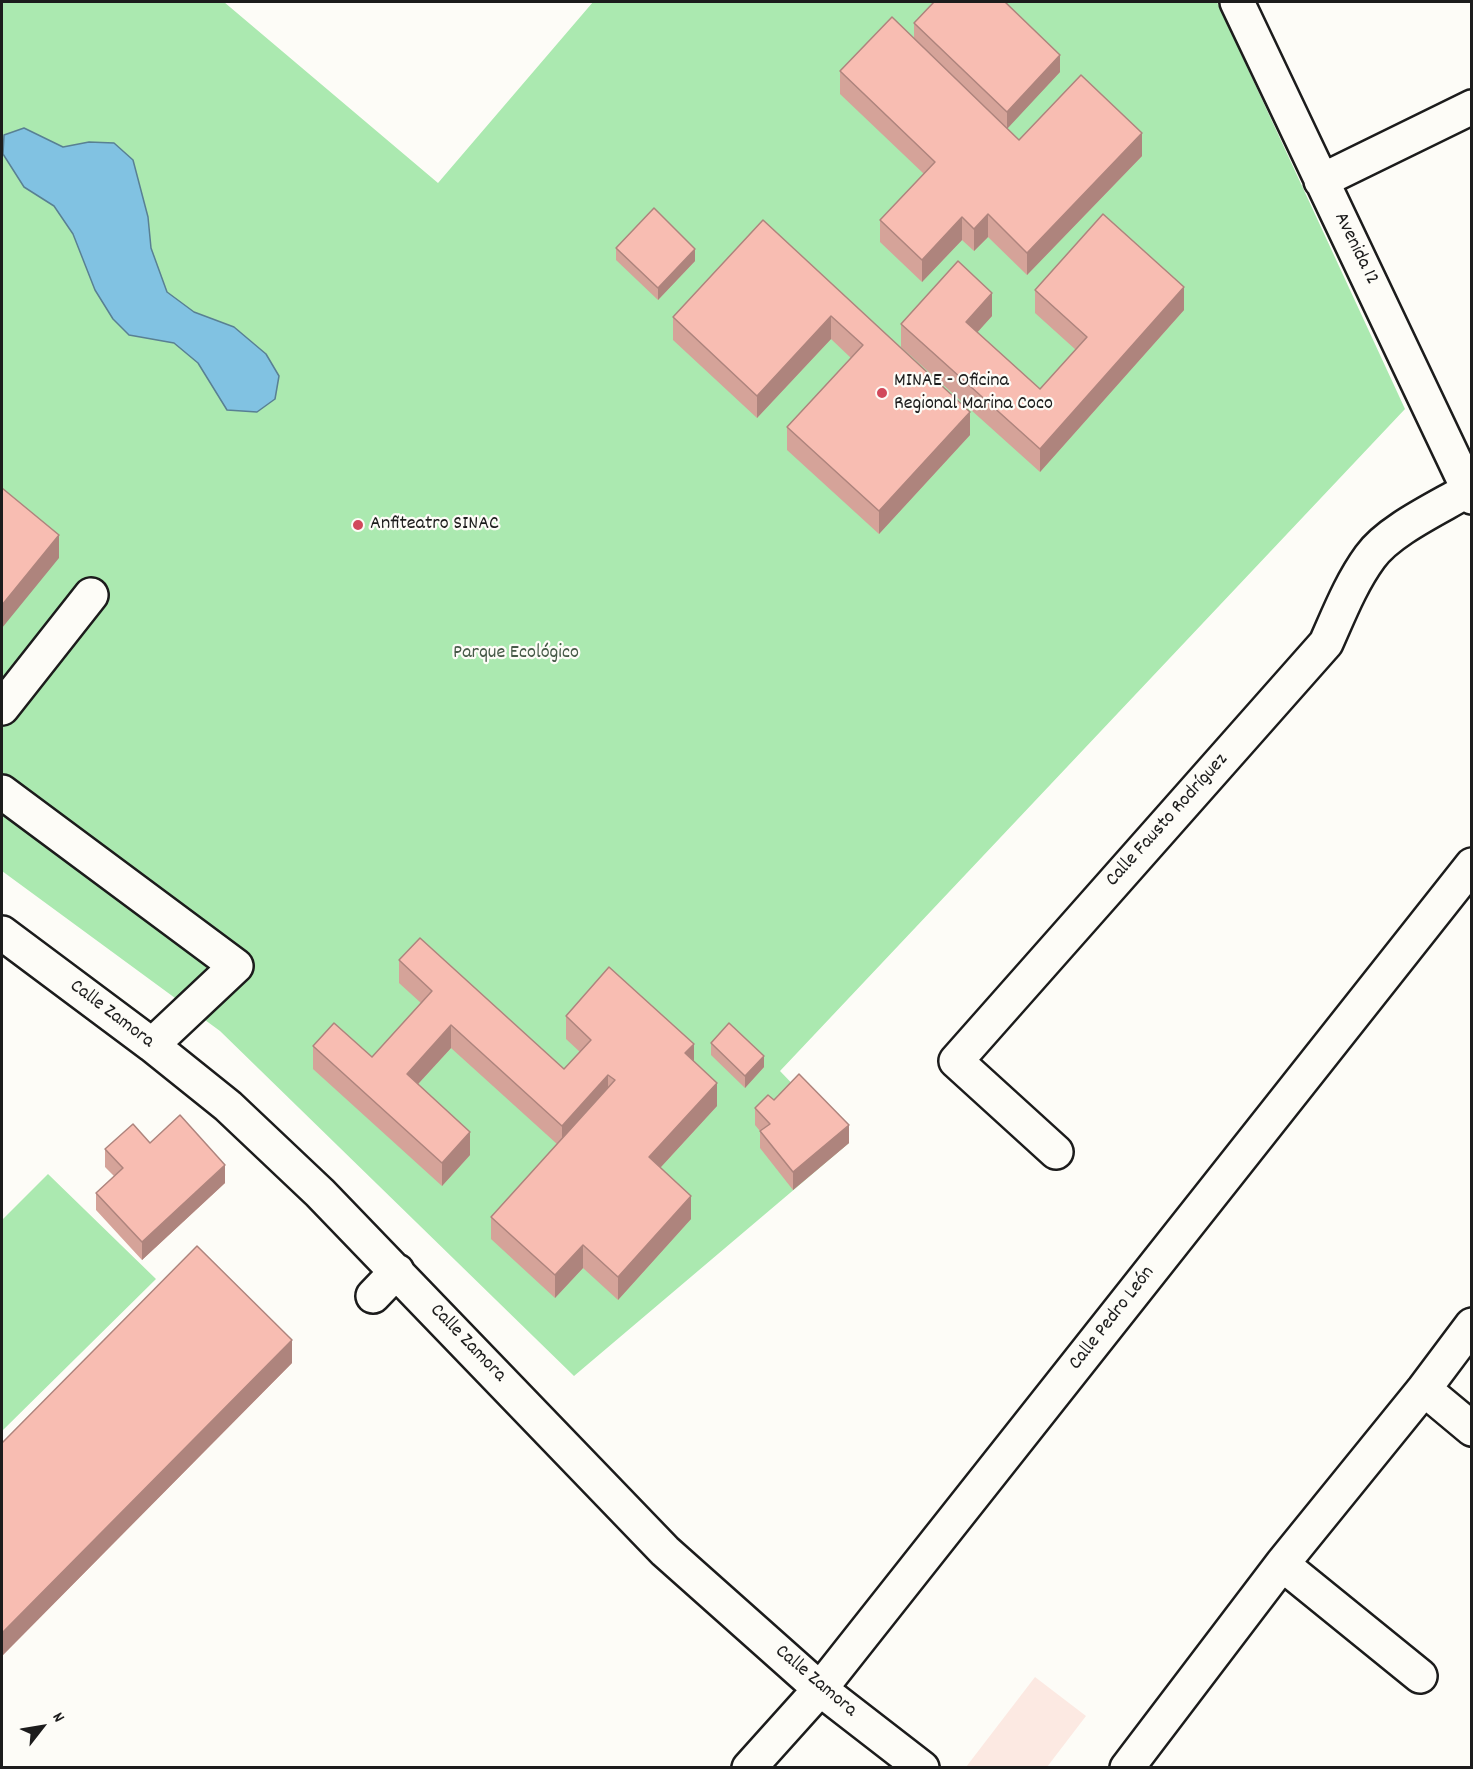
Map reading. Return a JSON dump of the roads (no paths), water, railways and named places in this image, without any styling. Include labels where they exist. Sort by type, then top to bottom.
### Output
[{"type":"street","name":"Avenida 12","points":[[1237,2],[1470,493]]},
{"type":"street","points":[[1321,180],[1472,107]]},
{"type":"street","name":"Calle Fausto Rodríguez","points":[[1056,1152],[956,1060],[1326,643],[1354,582],[1371,555],[1402,529],[1470,493]]},
{"type":"street","points":[[2,708],[91,595]]},
{"type":"street","points":[[2,792],[236,966],[152,1045]]},
{"type":"street","name":"Calle Pedro León","points":[[749,1767],[820,1689],[1472,865]]},
{"type":"street","name":"Calle Zamora","points":[[2,933],[152,1045],[228,1106],[320,1193],[397,1271],[665,1551],[820,1689],[922,1767]]},
{"type":"street","points":[[373,1296],[397,1271]]},
{"type":"street","points":[[1127,1767],[1282,1564],[1424,1389],[1472,1325]]},
{"type":"street","points":[[1424,1389],[1472,1429]]},
{"type":"street","points":[[1282,1564],[1420,1676]]},
{"type":"water","points":[[24,128],[63,147],[89,142],[114,143],[133,160],[148,217],[151,248],[167,292],[194,312],[234,327],[266,354],[279,376],[275,399],[257,412],[227,410],[198,363],[174,343],[129,335],[113,319],[95,290],[73,234],[54,206],[24,187],[3,154],[4,135]]},
{"type":"place","name":"MINAE - Oficina Regional Marina Coco","points":[[882,393]]},
{"type":"place","name":"Anfiteatro SINAC","points":[[358,525]]},
{"type":"park label","name":"Parque Ecológico","points":[[516,654]]}]
